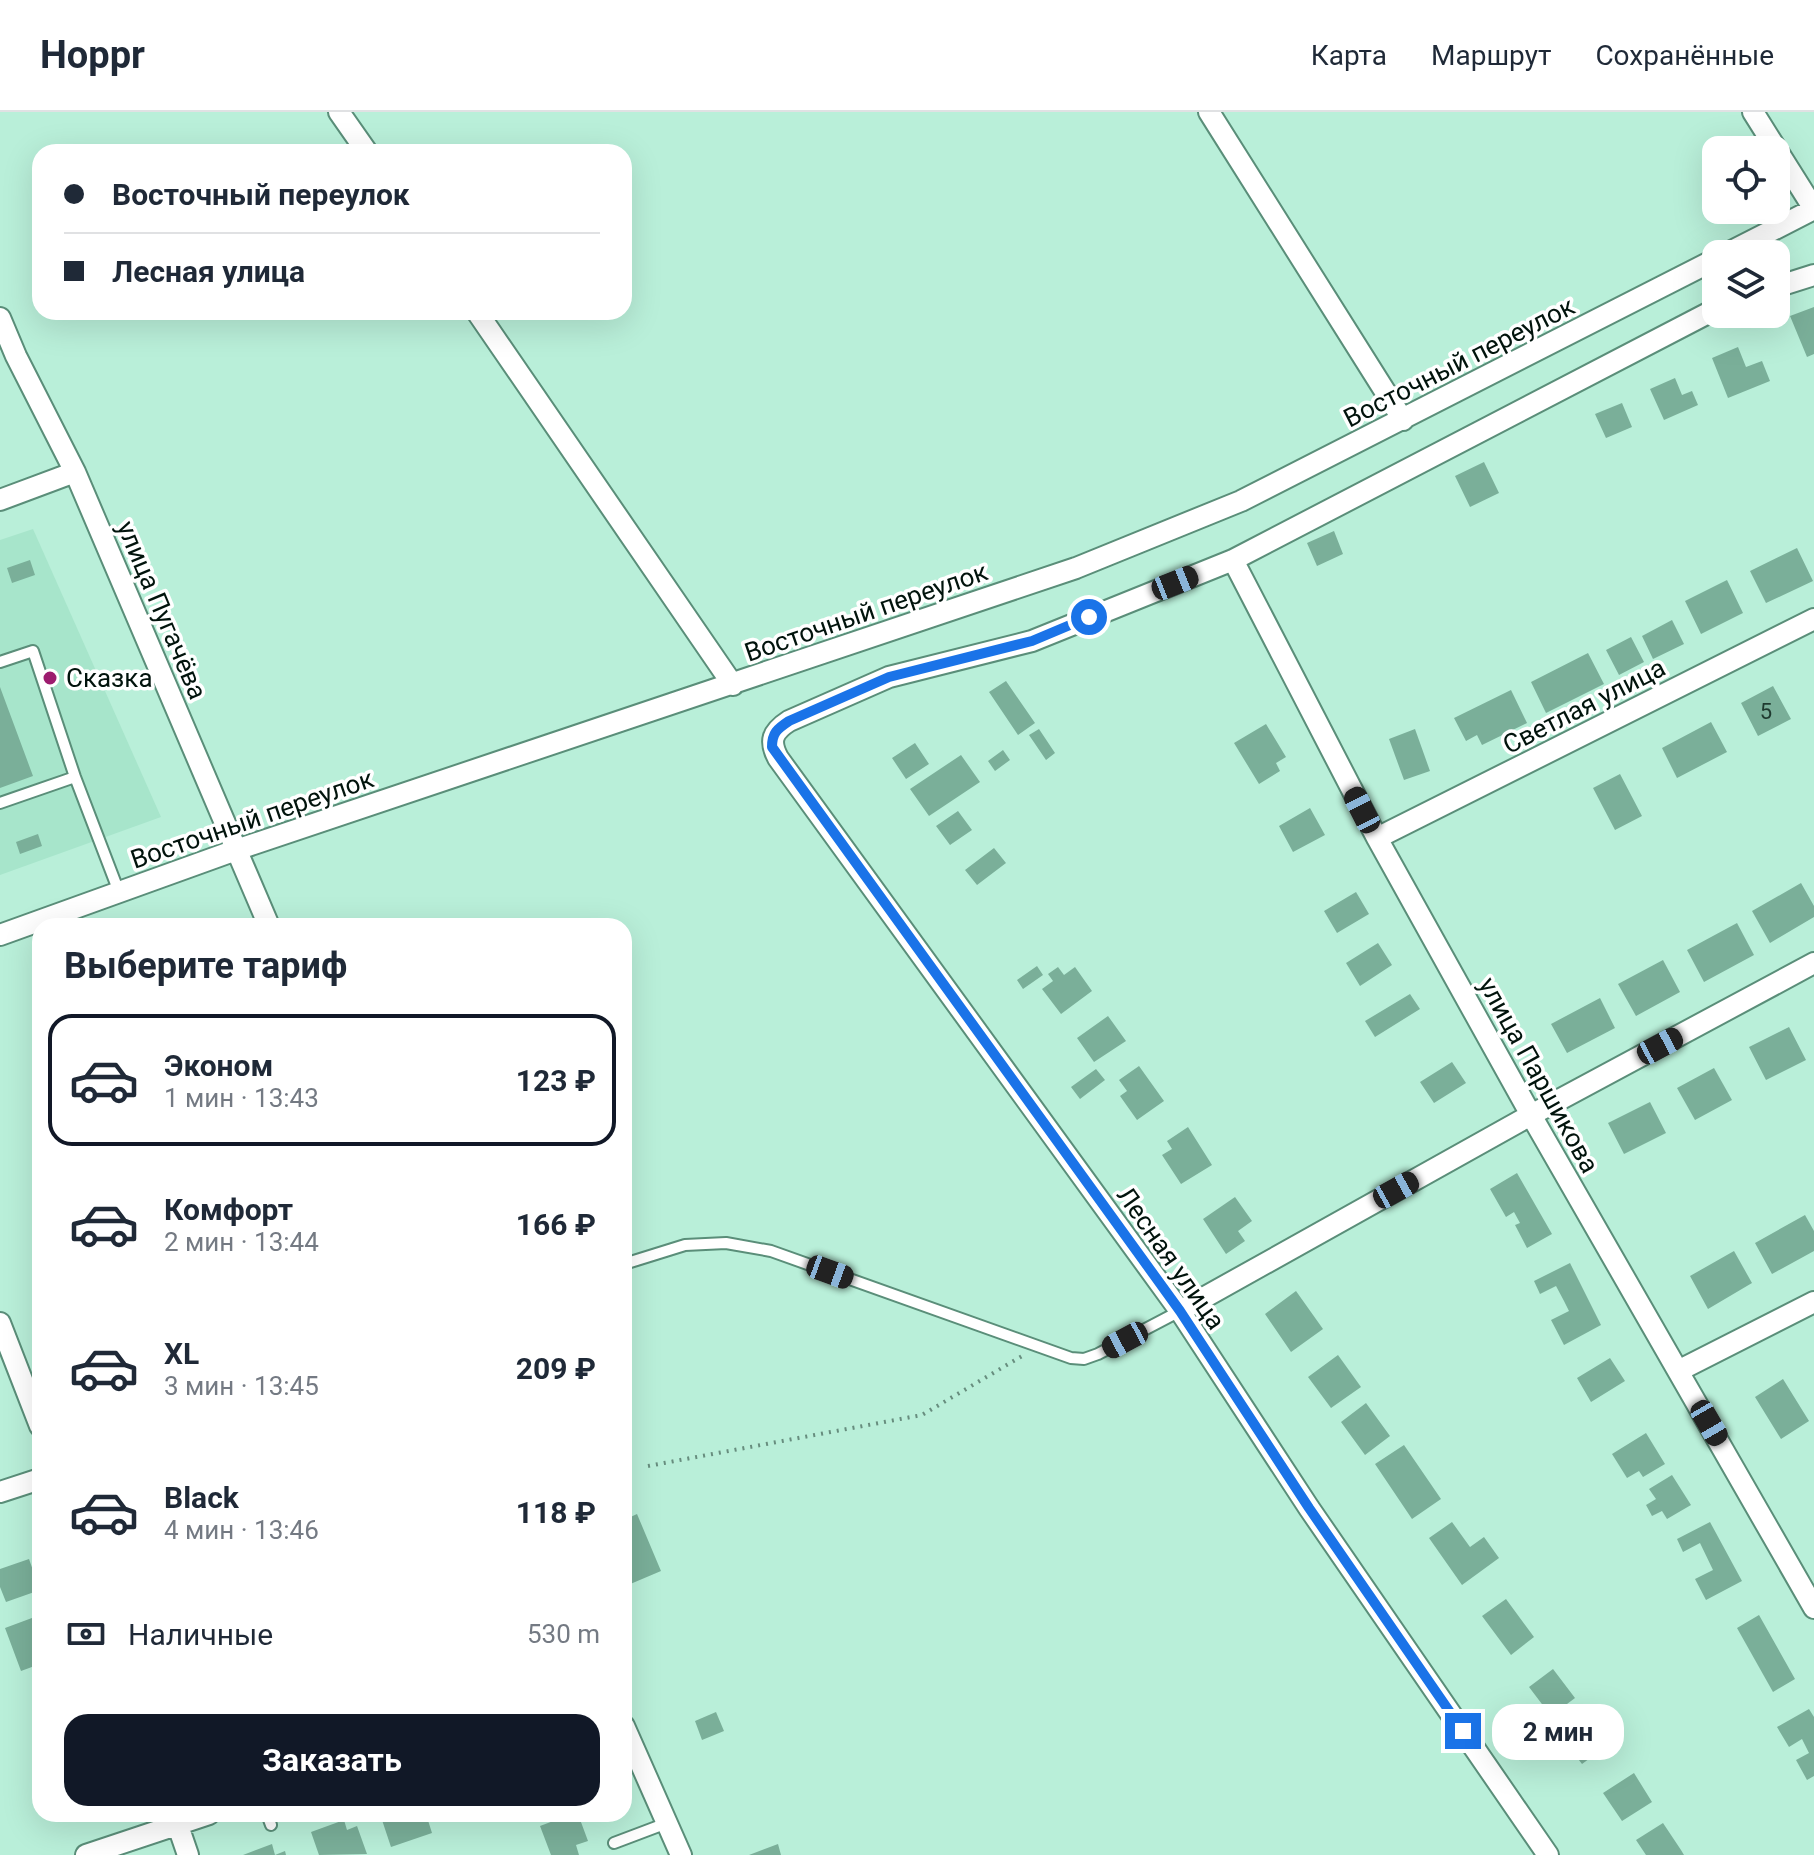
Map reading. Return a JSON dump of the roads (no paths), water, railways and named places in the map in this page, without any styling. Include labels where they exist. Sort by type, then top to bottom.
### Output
[{"type":"street","points":[[339,112],[361,144]]},
{"type":"street","points":[[1209,112],[1403,420]]},
{"type":"street","points":[[1753,112],[1814,209],[1753,240]]},
{"type":"street","name":"Восточный переулок","points":[[47,918],[236,850],[1076,568],[1241,501],[1702,266]]},
{"type":"street","points":[[1790,283],[1814,275]]},
{"type":"street","points":[[1233,560],[1702,316]]},
{"type":"street","name":"улица Пугачёва","points":[[0,318],[75,472],[266,918]]},
{"type":"street","points":[[482,320],[733,685]]},
{"type":"street","points":[[0,500],[75,472]]},
{"type":"street","name":"Лесная улица","points":[[1233,560],[1032,641],[889,677],[789,721],[778,728],[772,737],[772,747],[1180,1311],[1309,1508],[1548,1855]]},
{"type":"street","name":"улица Паршикова","points":[[1233,560],[1377,838],[1531,1115],[1814,1608]]},
{"type":"street","name":"Светлая улица","points":[[1377,838],[1814,619]]},
{"type":"street","name":"Восточный переулок","points":[[0,935],[32,923]]},
{"type":"street","points":[[1180,1311],[1531,1115],[1814,963]]},
{"type":"street","points":[[1678,1371],[1814,1302]]},
{"type":"street","points":[[0,1323],[32,1405]]},
{"type":"street","points":[[0,1492],[32,1482]]},
{"type":"street","points":[[632,1759],[681,1855]]},
{"type":"street","points":[[86,1855],[171,1822]]},
{"type":"street","points":[[177,1822],[188,1855]]},
{"type":"lane","points":[[0,662],[33,651],[75,777],[119,892]]},
{"type":"lane","points":[[0,803],[75,777]]},
{"type":"lane","points":[[632,1262],[685,1245],[726,1243],[771,1251],[1071,1358],[1084,1359],[1098,1354],[1180,1311]]},
{"type":"lane","points":[[614,1843],[667,1823]]},
{"type":"place","name":"Сказка","points":[[50,678]]}]
